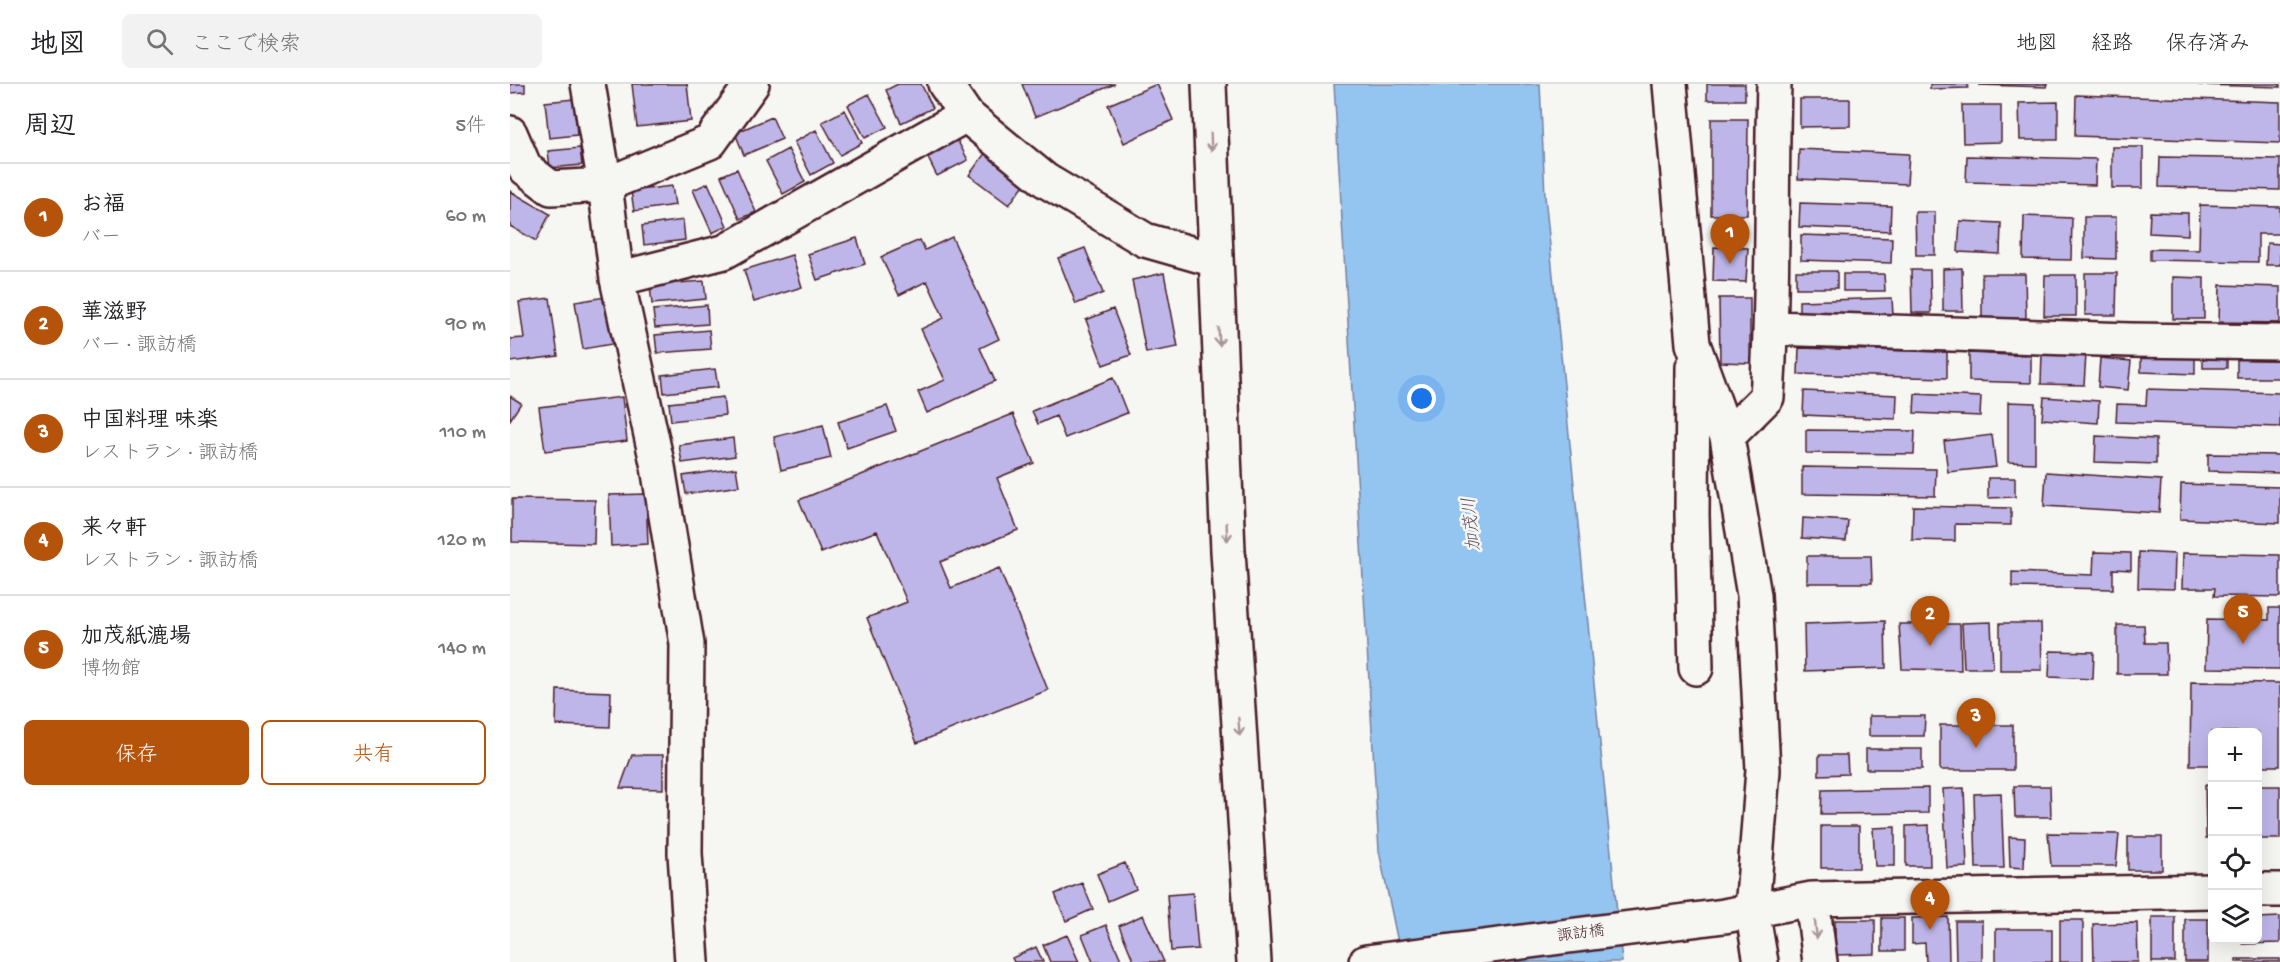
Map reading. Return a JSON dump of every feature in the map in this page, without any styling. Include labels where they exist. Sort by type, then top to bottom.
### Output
[{"type":"street","points":[[588,84],[605,185],[617,279],[658,467],[687,644],[685,853],[692,962]]},
{"type":"street","points":[[510,134],[525,168],[551,188],[605,185],[710,142],[752,84]]},
{"type":"street","points":[[945,84],[966,115],[1045,180],[1145,240],[1215,260]]},
{"type":"street","points":[[1209,84],[1228,551],[1254,962]]},
{"type":"street","points":[[1670,84],[1693,344],[1692,515],[1696,668]]},
{"type":"street","points":[[1727,437],[1767,397],[1772,328],[1771,202],[1774,84]]},
{"type":"street","points":[[617,279],[723,252],[966,115]]},
{"type":"street","points":[[1772,328],[2118,340],[2280,342]]},
{"type":"street","points":[[1693,344],[1727,437],[1754,595],[1763,758],[1738,913],[1761,962]]},
{"type":"street","points":[[2262,890],[2280,890]]},
{"type":"street","name":"諏訪橋","points":[[1366,962],[1738,913],[1812,899],[2208,891]]},
{"type":"street","points":[[1812,899],[1820,962]]},
{"type":"water","name":"加茂川","points":[[1334,84],[1540,84],[1545,196],[1622,962],[1402,962],[1379,851]]},
{"type":"building","points":[[510,84],[525,84],[525,92],[510,93]]},
{"type":"building","points":[[632,84],[687,84],[691,121],[637,127]]},
{"type":"building","points":[[898,84],[921,84],[933,108],[901,123],[886,90]]},
{"type":"building","points":[[1022,84],[1115,84],[1035,117]]},
{"type":"building","points":[[1157,84],[1173,120],[1124,143],[1108,105]]},
{"type":"building","points":[[1707,84],[1745,84],[1745,100],[1707,100]]},
{"type":"building","points":[[1930,84],[1968,84],[1968,88],[1930,89]]},
{"type":"building","points":[[1979,84],[2047,84],[2046,87]]},
{"type":"building","points":[[2280,84],[2280,87],[2199,85]]},
{"type":"building","points":[[869,94],[887,127],[865,138],[848,105]]},
{"type":"building","points":[[2076,95],[2280,102],[2280,143],[2075,136]]},
{"type":"building","points":[[574,99],[577,135],[549,138],[545,102]]},
{"type":"building","points":[[1800,99],[1850,99],[1850,126],[1800,127]]},
{"type":"building","points":[[2058,102],[2058,140],[2020,140],[2019,103]]},
{"type":"building","points":[[1962,105],[2001,105],[2001,142],[1963,143]]},
{"type":"building","points":[[845,110],[862,143],[840,155],[822,122]]},
{"type":"building","points":[[772,117],[782,139],[744,155],[735,133]]},
{"type":"building","points":[[1711,119],[1748,119],[1747,215],[1711,215]]},
{"type":"building","points":[[816,130],[833,163],[811,175],[794,142]]},
{"type":"building","points":[[955,136],[968,160],[937,176],[925,152]]},
{"type":"building","points":[[2112,147],[2143,147],[2143,188],[2112,188]]},
{"type":"building","points":[[580,148],[582,165],[550,168],[548,151]]},
{"type":"building","points":[[788,149],[805,182],[783,194],[766,161]]},
{"type":"building","points":[[1799,149],[1909,154],[1907,184],[1798,179]]},
{"type":"building","points":[[986,152],[1026,182],[1009,205],[969,175]]},
{"type":"building","points":[[1967,156],[2096,159],[2095,185],[1966,182]]},
{"type":"building","points":[[2160,157],[2280,159],[2280,190],[2159,187]]},
{"type":"building","points":[[737,169],[756,212],[740,219],[721,176]]},
{"type":"building","points":[[708,183],[727,226],[712,233],[693,190]]},
{"type":"building","points":[[672,186],[675,205],[634,211],[631,191]]},
{"type":"building","points":[[510,191],[550,214],[536,241],[510,226]]},
{"type":"building","points":[[1800,203],[1891,206],[1890,231],[1799,227]]},
{"type":"building","points":[[2200,205],[2280,207],[2280,234],[2258,234],[2258,262],[2150,260],[2150,249],[2199,250]]},
{"type":"building","points":[[1915,212],[1935,212],[1935,255],[1916,255]]},
{"type":"building","points":[[2150,212],[2188,213],[2188,235],[2149,233]]},
{"type":"building","points":[[2024,216],[2072,218],[2071,260],[2023,259]]},
{"type":"building","points":[[2084,217],[2116,217],[2116,259],[2084,258]]},
{"type":"building","points":[[683,220],[685,240],[644,245],[642,226]]},
{"type":"building","points":[[1960,221],[2001,223],[2000,254],[1958,252]]},
{"type":"building","points":[[1801,235],[1892,238],[1891,263],[1801,260]]},
{"type":"building","points":[[952,237],[999,339],[980,348],[995,381],[927,413],[918,392],[945,380],[921,329],[944,318],[927,281],[899,295],[881,257],[920,240],[925,250]]},
{"type":"building","points":[[857,238],[865,264],[817,280],[808,254]]},
{"type":"building","points":[[2267,243],[2280,244],[2280,265],[2266,265]]},
{"type":"building","points":[[1714,247],[1748,248],[1746,282],[1713,281]]},
{"type":"building","points":[[1085,248],[1103,293],[1076,304],[1058,258]]},
{"type":"building","points":[[792,255],[802,287],[754,302],[744,270]]},
{"type":"building","points":[[1962,268],[1963,311],[1943,311],[1943,269]]},
{"type":"building","points":[[1911,270],[1930,270],[1931,313],[1912,313]]},
{"type":"building","points":[[1796,271],[1837,271],[1837,288],[1796,288]]},
{"type":"building","points":[[1164,273],[1178,347],[1146,353],[1132,280]]},
{"type":"building","points":[[2085,273],[2117,273],[2116,315],[2085,315]]},
{"type":"building","points":[[1843,274],[1884,274],[1885,291],[1843,291]]},
{"type":"building","points":[[1982,274],[2025,274],[2026,318],[1982,319]]},
{"type":"building","points":[[2045,275],[2076,275],[2076,316],[2044,316]]},
{"type":"building","points":[[2173,277],[2204,278],[2204,319],[2173,319]]},
{"type":"building","points":[[704,281],[706,299],[652,304],[650,285]]},
{"type":"building","points":[[2220,285],[2280,287],[2280,323],[2219,322]]},
{"type":"building","points":[[605,297],[612,344],[583,349],[575,302]]},
{"type":"building","points":[[550,298],[558,356],[510,362],[510,339],[524,338],[519,302]]},
{"type":"building","points":[[1719,298],[1750,298],[1750,363],[1720,362]]},
{"type":"building","points":[[1892,298],[1893,316],[1799,318],[1799,301]]},
{"type":"building","points":[[707,305],[708,324],[655,328],[653,310]]},
{"type":"building","points":[[1113,309],[1131,355],[1103,365],[1086,320]]},
{"type":"building","points":[[709,330],[711,349],[657,353],[655,335]]},
{"type":"building","points":[[1799,348],[1947,352],[1947,378],[1798,374]]},
{"type":"building","points":[[1969,353],[2031,356],[2031,383],[1969,381]]},
{"type":"building","points":[[2042,353],[2086,354],[2084,385],[2041,384]]},
{"type":"building","points":[[2141,355],[2195,358],[2195,374],[2141,372]]},
{"type":"building","points":[[2100,358],[2131,361],[2128,390],[2098,387]]},
{"type":"building","points":[[2203,358],[2227,360],[2227,368],[2203,368]]},
{"type":"building","points":[[2237,359],[2280,360],[2280,378],[2237,378]]},
{"type":"building","points":[[715,369],[718,387],[664,393],[662,375]]},
{"type":"building","points":[[1113,378],[1127,413],[1065,438],[1056,416],[1038,424],[1032,411]]},
{"type":"building","points":[[2147,389],[2280,393],[2280,427],[2116,422],[2117,404],[2146,405]]},
{"type":"building","points":[[1804,391],[1897,395],[1896,419],[1803,415]]},
{"type":"building","points":[[1915,394],[1981,397],[1980,416],[1914,413]]},
{"type":"building","points":[[510,396],[521,403],[510,420]]},
{"type":"building","points":[[622,397],[627,441],[545,451],[539,407]]},
{"type":"building","points":[[723,397],[725,415],[671,421],[669,403]]},
{"type":"building","points":[[2044,397],[2099,401],[2098,423],[2042,419]]},
{"type":"building","points":[[2008,402],[2035,403],[2035,463],[2008,462]]},
{"type":"building","points":[[887,406],[896,431],[847,448],[838,422]]},
{"type":"building","points":[[1013,414],[1034,463],[997,478],[1018,530],[940,562],[951,588],[999,568],[1048,690],[917,743],[867,618],[907,602],[877,531],[821,553],[799,500]]},
{"type":"building","points":[[823,425],[831,458],[781,470],[774,437]]},
{"type":"building","points":[[1806,430],[1915,431],[1914,454],[1806,453]]},
{"type":"building","points":[[1992,435],[1996,467],[1948,472],[1944,441]]},
{"type":"building","points":[[2096,436],[2156,439],[2156,464],[2095,462]]},
{"type":"building","points":[[733,438],[735,456],[682,463],[679,445]]},
{"type":"building","points":[[2208,454],[2280,455],[2280,473],[2208,471]]},
{"type":"building","points":[[1802,467],[1936,469],[1935,496],[1802,494]]},
{"type":"building","points":[[736,468],[739,486],[686,494],[683,476]]},
{"type":"building","points":[[2046,472],[2161,480],[2159,513],[2044,506]]},
{"type":"building","points":[[1988,478],[2015,478],[2015,497],[1988,498]]},
{"type":"building","points":[[2181,484],[2280,487],[2280,523],[2180,519]]},
{"type":"building","points":[[646,494],[648,544],[611,546],[609,495]]},
{"type":"building","points":[[512,499],[595,500],[594,544],[512,542]]},
{"type":"building","points":[[1913,506],[2011,508],[2011,525],[1955,524],[1955,541],[1912,540]]},
{"type":"building","points":[[1803,518],[1848,521],[1846,541],[1802,538]]},
{"type":"building","points":[[2094,552],[2131,553],[2131,570],[2113,569],[2113,589],[2012,587],[2012,572],[2093,575]]},
{"type":"building","points":[[2139,552],[2175,554],[2174,589],[2138,588]]},
{"type":"building","points":[[2183,553],[2280,555],[2280,597],[2214,596],[2215,588],[2182,588]]},
{"type":"building","points":[[1807,556],[1871,556],[1872,583],[1807,583]]},
{"type":"building","points":[[2269,608],[2280,608],[2280,669],[2206,668],[2207,619],[2269,620]]},
{"type":"building","points":[[1885,621],[1886,668],[1805,671],[1804,624]]},
{"type":"building","points":[[1991,622],[1993,668],[1964,668],[1962,623]]},
{"type":"building","points":[[2000,623],[2041,623],[2042,670],[2000,670]]},
{"type":"building","points":[[1899,624],[1960,624],[1961,670],[1902,669]]},
{"type":"building","points":[[2117,625],[2144,625],[2145,643],[2166,643],[2167,674],[2117,674]]},
{"type":"building","points":[[2050,651],[2094,652],[2093,679],[2049,677]]},
{"type":"building","points":[[2191,682],[2280,683],[2280,766],[2262,766],[2262,728],[2208,728],[2208,765],[2190,765]]},
{"type":"building","points":[[557,690],[611,692],[610,727],[556,725]]},
{"type":"building","points":[[1869,716],[1925,716],[1924,736],[1869,736]]},
{"type":"building","points":[[1940,725],[2013,725],[2013,770],[1940,770]]},
{"type":"building","points":[[1866,749],[1922,749],[1922,769],[1866,769]]},
{"type":"building","points":[[632,755],[663,755],[663,789],[620,788]]},
{"type":"building","points":[[1819,755],[1847,755],[1848,774],[1819,775]]},
{"type":"building","points":[[2205,785],[2208,785],[2208,838],[2206,838]]},
{"type":"building","points":[[2014,786],[2050,786],[2051,817],[2015,817]]},
{"type":"building","points":[[2262,786],[2280,786],[2280,839],[2262,839]]},
{"type":"building","points":[[1928,788],[1928,813],[1821,814],[1822,790]]},
{"type":"building","points":[[1964,788],[1967,867],[1947,868],[1943,789]]},
{"type":"building","points":[[2001,793],[2004,868],[1976,868],[1974,794]]},
{"type":"building","points":[[1929,825],[1930,866],[1906,866],[1906,826]]},
{"type":"building","points":[[1821,826],[1859,826],[1859,868],[1821,868]]},
{"type":"building","points":[[1895,827],[1895,866],[1875,866],[1873,828]]},
{"type":"building","points":[[2048,833],[2119,834],[2116,866],[2051,866]]},
{"type":"building","points":[[2009,837],[2025,838],[2024,868],[2010,867]]},
{"type":"building","points":[[2128,837],[2162,837],[2162,870],[2128,870]]},
{"type":"building","points":[[1125,863],[1136,889],[1108,901],[1097,874]]},
{"type":"building","points":[[1082,883],[1093,909],[1066,921],[1055,894]]},
{"type":"building","points":[[1193,893],[1198,949],[1171,951],[1167,895]]},
{"type":"building","points":[[1143,915],[1164,962],[1134,962],[1119,926]]},
{"type":"building","points":[[1948,917],[1949,962],[1926,962],[1925,943],[1912,944],[1912,918]]},
{"type":"building","points":[[2152,917],[2175,917],[2175,962],[2152,962]]},
{"type":"building","points":[[2280,917],[2280,943],[2262,943],[2262,918]]},
{"type":"building","points":[[1882,918],[1904,918],[1904,951],[1882,951]]},
{"type":"building","points":[[2185,919],[2208,919],[2208,962],[2185,962]]},
{"type":"building","points":[[1835,920],[1875,920],[1875,954],[1835,955]]},
{"type":"building","points":[[2060,920],[2083,920],[2083,962],[2060,962]]},
{"type":"building","points":[[1955,921],[1982,921],[1982,962],[1956,962]]},
{"type":"building","points":[[2137,923],[2138,962],[2094,962],[2093,924]]},
{"type":"building","points":[[1106,925],[1122,962],[1093,962],[1082,935]]},
{"type":"building","points":[[1996,929],[2052,929],[2052,962],[1996,962]]},
{"type":"building","points":[[1067,935],[1079,962],[1050,962],[1043,945]]},
{"type":"building","points":[[1036,947],[1043,962],[1014,962],[1012,958]]},
{"type":"building","points":[[2236,959],[2280,959],[2280,962],[2236,962]]},
{"type":"place","name":"お福","points":[[1730,264]]},
{"type":"place","name":"加茂紙漉場","points":[[2243,644]]},
{"type":"place","name":"華滋野","points":[[1930,646]]},
{"type":"place","name":"中国料理 味楽","points":[[1976,748]]},
{"type":"place","name":"来々軒","points":[[1930,930]]}]
